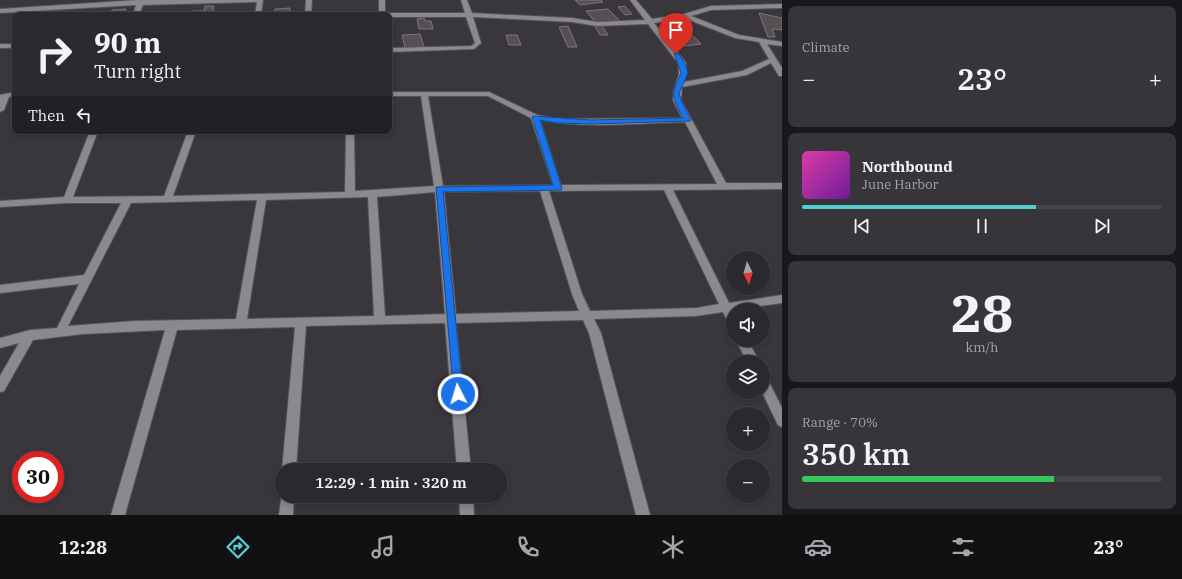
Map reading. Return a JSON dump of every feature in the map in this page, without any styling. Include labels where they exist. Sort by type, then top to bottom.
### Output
[{"type":"street","points":[[0,11],[141,1],[260,0],[258,12]]},
{"type":"street","points":[[308,12],[309,0]]},
{"type":"street","points":[[382,0],[382,12]]},
{"type":"street","points":[[392,50],[472,48],[476,46],[478,43],[467,15],[464,0]]},
{"type":"street","points":[[633,0],[648,22],[682,64],[684,73],[676,93],[677,100],[724,186]]},
{"type":"street","points":[[705,0],[711,8]]},
{"type":"street","points":[[137,12],[141,1]]},
{"type":"street","points":[[392,15],[467,15],[565,19],[597,24],[648,22],[685,16],[711,8],[782,6]]},
{"type":"street","points":[[685,16],[737,37],[782,44]]},
{"type":"street","points":[[762,42],[782,74]]},
{"type":"street","points":[[0,46],[12,46]]},
{"type":"street","points":[[679,84],[744,73],[772,60]]},
{"type":"street","points":[[424,93],[439,189],[452,318],[463,463]]},
{"type":"street","points":[[392,94],[489,94],[535,117],[557,121],[591,122],[688,120]]},
{"type":"street","points":[[0,110],[3,97]]},
{"type":"street","points":[[535,117],[558,188]]},
{"type":"street","points":[[67,200],[93,134]]},
{"type":"street","points":[[168,198],[191,134]]},
{"type":"street","points":[[350,134],[350,194]]},
{"type":"street","points":[[0,204],[67,200],[372,194],[439,189],[782,186]]},
{"type":"street","points":[[543,188],[577,294],[588,314],[595,333],[643,515]]},
{"type":"street","points":[[0,343],[30,335],[61,330],[134,326],[696,312],[726,306],[668,188]]},
{"type":"street","points":[[372,194],[380,319]]},
{"type":"street","points":[[241,323],[262,196]]},
{"type":"street","points":[[61,330],[128,199]]},
{"type":"street","points":[[0,289],[86,279]]},
{"type":"street","points":[[750,303],[782,299]]},
{"type":"street","points":[[291,463],[301,321]]},
{"type":"street","points":[[118,515],[172,326]]},
{"type":"street","points":[[0,387],[30,335]]},
{"type":"street","points":[[770,396],[782,420]]},
{"type":"street","points":[[286,515],[287,503]]},
{"type":"street","points":[[466,503],[467,515]]},
{"type":"building","points":[[575,0],[601,0],[603,2],[580,5]]},
{"type":"building","points":[[205,6],[214,6],[213,12],[193,12],[193,11],[204,11]]},
{"type":"building","points":[[625,6],[632,14],[625,15],[618,7]]},
{"type":"building","points":[[290,8],[290,12],[274,12],[275,9]]},
{"type":"building","points":[[126,9],[125,12],[111,12],[112,10]]},
{"type":"building","points":[[608,9],[620,21],[597,24],[586,11]]},
{"type":"building","points":[[759,13],[782,18],[782,30],[772,29],[775,37],[768,37]]},
{"type":"building","points":[[424,18],[425,21],[431,21],[433,29],[419,29],[417,19]]},
{"type":"building","points":[[601,24],[608,35],[600,35],[594,25]]},
{"type":"building","points":[[568,26],[577,47],[568,47],[559,27]]},
{"type":"building","points":[[420,34],[424,47],[405,48],[402,35]]},
{"type":"building","points":[[506,35],[517,35],[521,45],[509,45]]},
{"type":"building","points":[[693,36],[701,44],[684,46],[676,38]]},
{"type":"route","points":[[458,394],[446,251],[439,189],[558,188],[535,117],[557,121],[591,122],[688,120],[677,100],[676,93],[684,73],[682,64],[676,54]]}]
